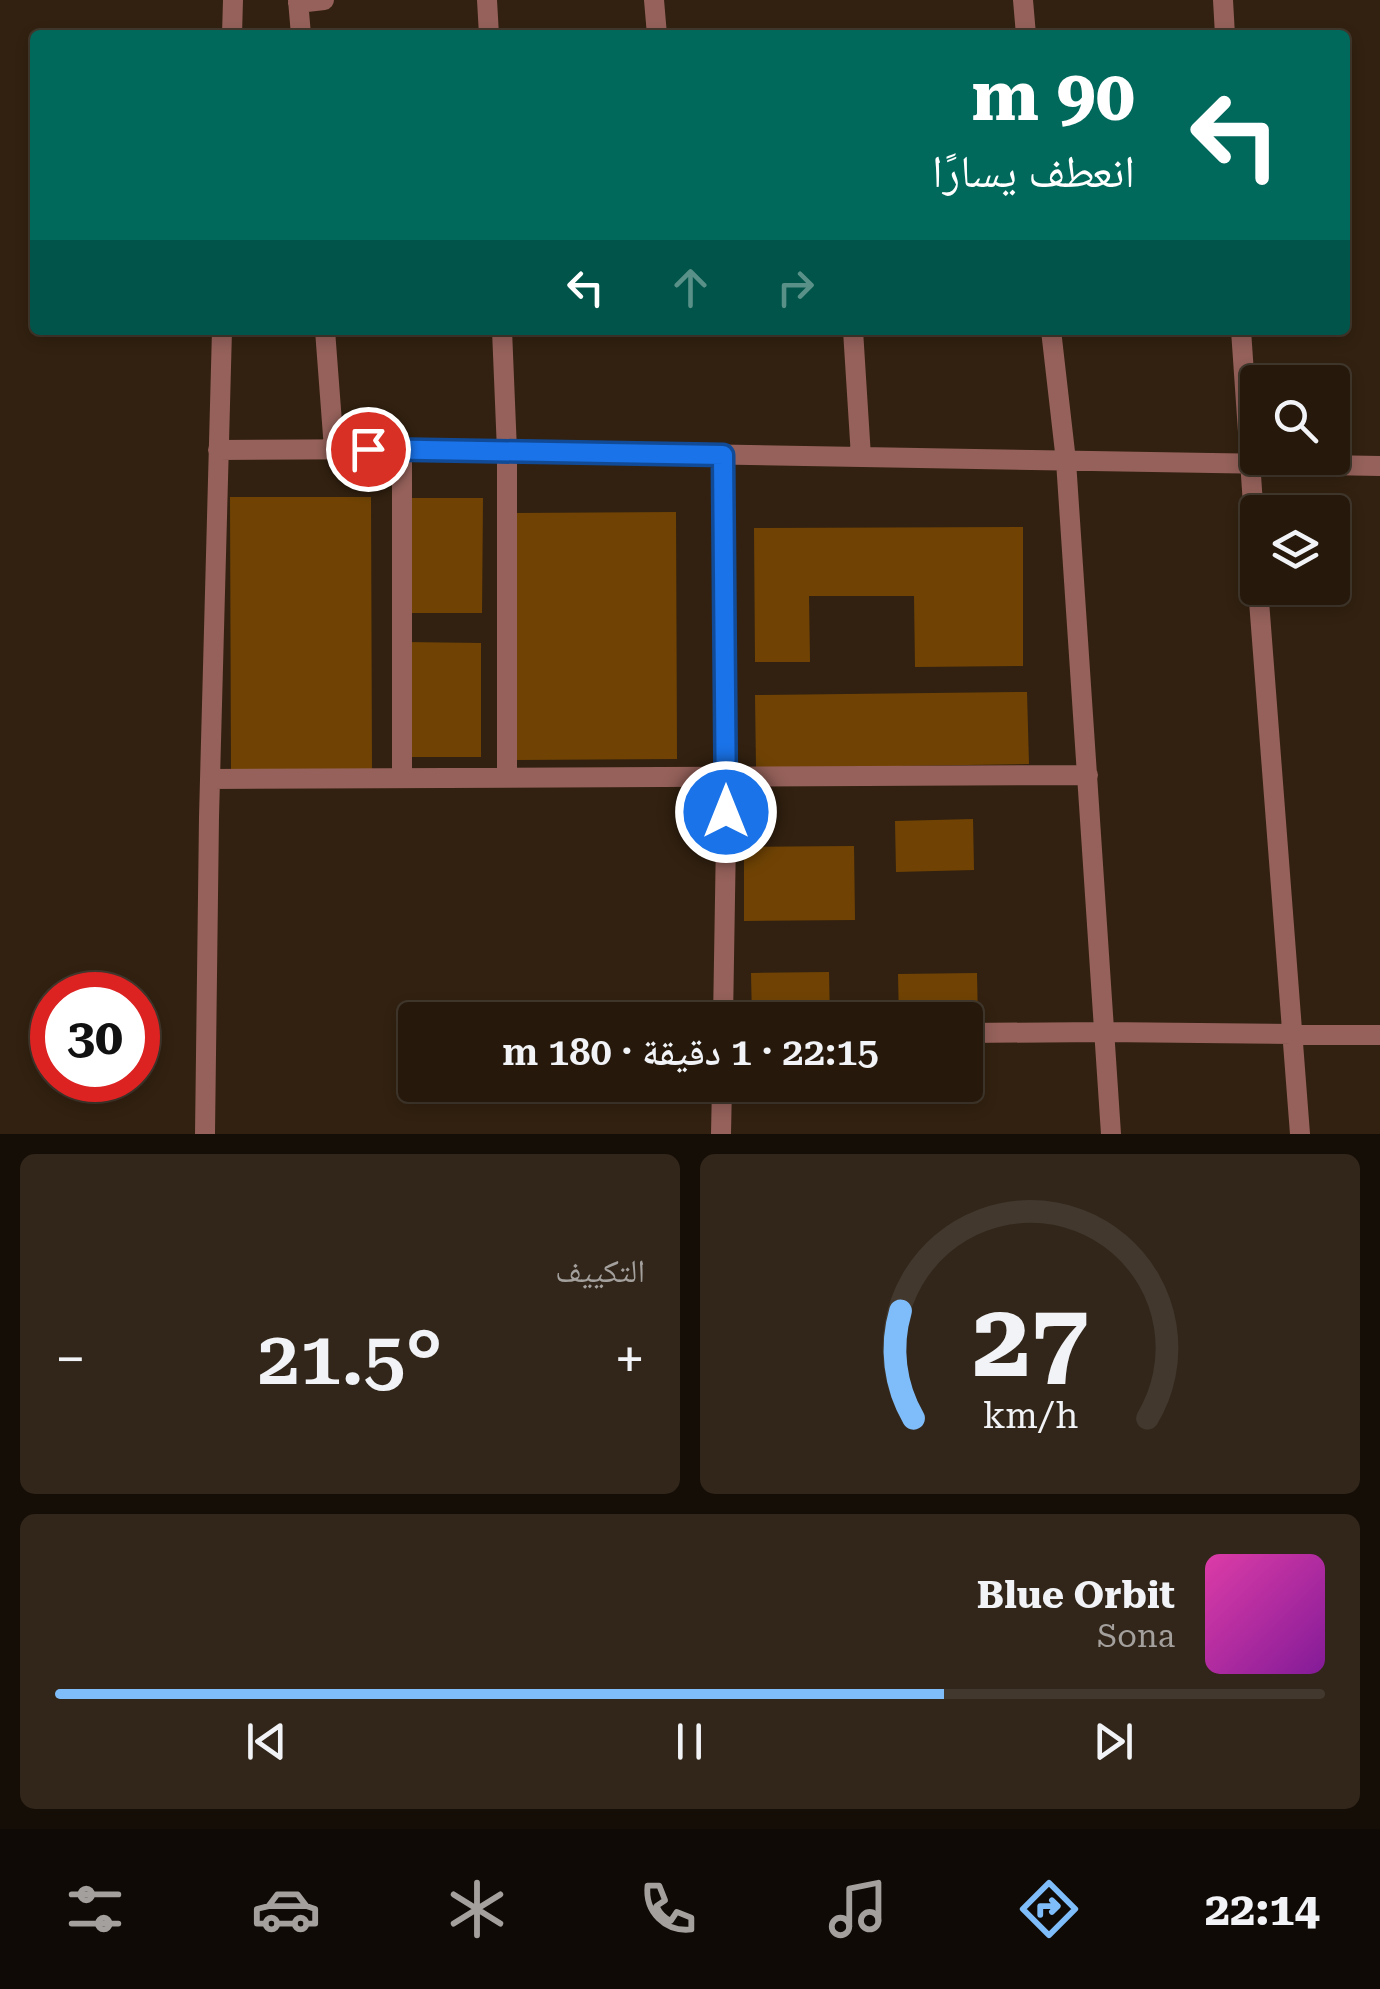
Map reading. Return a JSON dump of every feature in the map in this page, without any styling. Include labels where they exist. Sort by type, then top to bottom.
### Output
[{"type":"street","points":[[232,30],[234,0]]},
{"type":"street","points":[[301,30],[298,2],[324,0]]},
{"type":"street","points":[[487,0],[489,30]]},
{"type":"street","points":[[654,0],[657,30]]},
{"type":"street","points":[[1023,0],[1026,30]]},
{"type":"street","points":[[1223,0],[1225,30]]},
{"type":"street","points":[[205,1134],[222,335]]},
{"type":"street","points":[[324,335],[334,449]]},
{"type":"street","points":[[502,335],[507,451],[507,778]]},
{"type":"street","points":[[853,335],[861,457]]},
{"type":"street","points":[[1052,335],[1066,461],[1110,1134]]},
{"type":"street","points":[[1241,335],[1243,365]]},
{"type":"street","points":[[218,450],[402,449],[1240,464]]},
{"type":"street","points":[[402,449],[402,778]]},
{"type":"street","points":[[723,455],[723,1002]]},
{"type":"street","points":[[1350,466],[1380,466]]},
{"type":"street","points":[[1259,605],[1300,1134]]},
{"type":"street","points":[[210,779],[1088,775]]},
{"type":"street","points":[[983,1034],[1380,1036]]},
{"type":"street","points":[[721,1134],[722,1102]]},
{"type":"building","points":[[230,497],[371,497],[372,770],[231,770]]},
{"type":"building","points":[[407,498],[483,498],[482,613],[407,613]]},
{"type":"building","points":[[676,512],[677,759],[517,760],[515,513]]},
{"type":"building","points":[[1023,527],[1023,666],[915,667],[914,596],[809,596],[810,662],[755,662],[754,528]]},
{"type":"building","points":[[405,642],[481,643],[481,757],[405,757]]},
{"type":"building","points":[[1027,692],[1029,764],[756,768],[755,695]]},
{"type":"building","points":[[973,819],[974,870],[896,872],[895,821]]},
{"type":"building","points":[[854,846],[855,920],[744,921],[744,847]]},
{"type":"building","points":[[829,972],[830,1002],[752,1002],[751,973]]},
{"type":"building","points":[[977,973],[978,1002],[899,1002],[898,974]]},
{"type":"route","points":[[368,449],[723,455],[726,812]]}]
